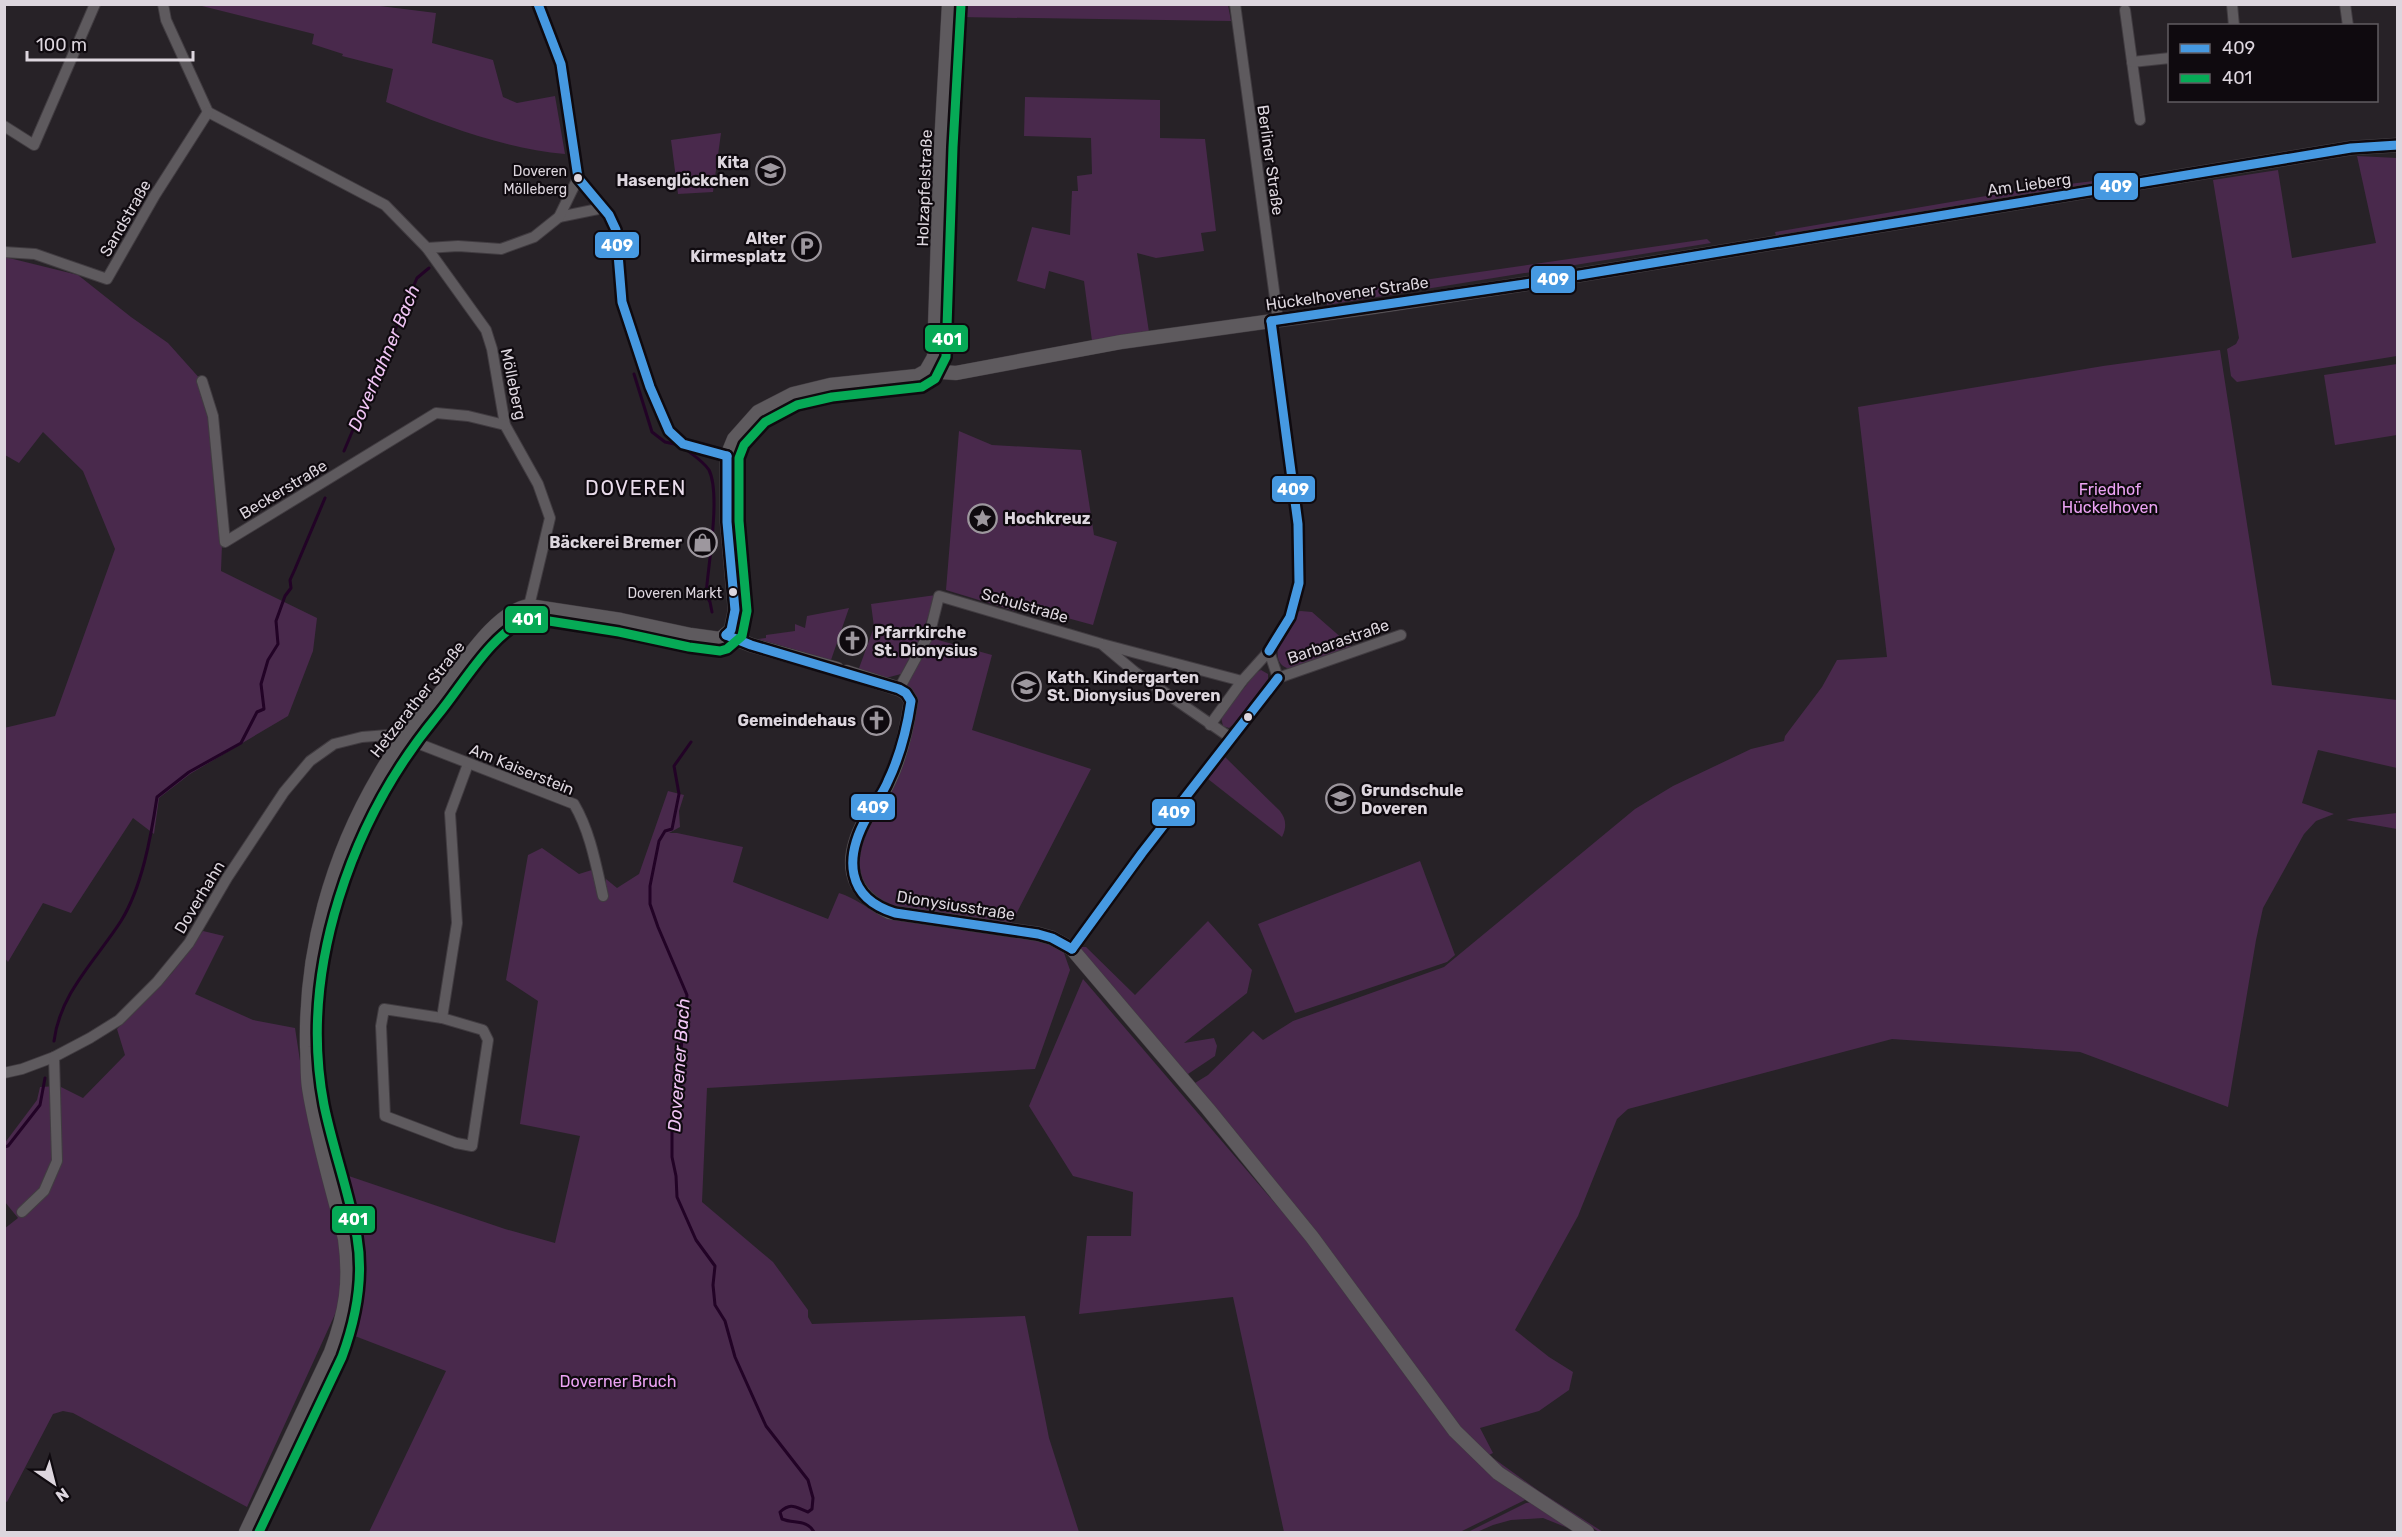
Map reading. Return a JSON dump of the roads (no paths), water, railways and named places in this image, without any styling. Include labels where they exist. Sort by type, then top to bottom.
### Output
[{"type":"street","points":[[4,126],[34,145],[94,4]]},
{"type":"street","points":[[163,4],[166,20],[208,112]]},
{"type":"street","points":[[529,606],[621,620],[720,639],[731,630],[735,610],[727,522],[727,456],[683,444],[669,431],[650,387],[622,302],[616,230],[603,208],[578,178],[561,64],[538,4]]},
{"type":"street","name":"Holzapfelstraße","points":[[926,371],[934,357],[941,146],[949,4]]},
{"type":"street","name":"Berliner Straße","points":[[1234,4],[1275,320]]},
{"type":"street","points":[[2232,4],[2234,24]]},
{"type":"street","points":[[2345,4],[2348,24]]},
{"type":"street","points":[[2126,10],[2140,120]]},
{"type":"street","points":[[2132,63],[2168,58]]},
{"type":"street","name":"Mölleberg","points":[[208,112],[386,205],[427,248],[486,330],[492,349],[506,424],[538,483],[550,518],[529,606]]},
{"type":"street","name":"Sandstraße","points":[[4,252],[35,254],[107,279],[155,195],[208,112]]},
{"type":"street","name":"Am Lieberg","points":[[1773,242],[2351,148],[2397,145]]},
{"type":"street","points":[[559,218],[578,178]]},
{"type":"street","points":[[427,248],[458,246],[501,249],[534,237],[559,218],[603,208]]},
{"type":"street","name":"Hückelhovener Straße","points":[[727,456],[734,439],[758,412],[793,394],[830,385],[917,376],[926,371],[956,373],[1121,342],[1373,308],[1773,242]]},
{"type":"street","name":"Barbarastraße","points":[[1210,725],[1242,681],[1269,651],[1290,617],[1299,584],[1298,524],[1275,320]]},
{"type":"street","name":"Beckerstraße","points":[[202,381],[213,416],[225,542],[436,414],[468,416],[506,424]]},
{"type":"street","name":"Schulstraße","points":[[900,689],[930,632],[939,596],[1102,644],[1242,681]]},
{"type":"street","name":"Hetzerather Straße","points":[[246,1533],[331,1352],[348,1295],[348,1261],[309,1088],[308,994],[314,946],[327,893],[340,856],[359,814],[381,772],[404,738],[505,617],[515,610],[529,606]]},
{"type":"street","points":[[726,635],[751,645],[900,689]]},
{"type":"street","name":"Barbarastraße","points":[[1269,651],[1278,678],[1401,635]]},
{"type":"street","name":"Schulstraße","points":[[1102,644],[1135,672],[1231,738]]},
{"type":"street","points":[[1072,949],[1142,853],[1278,678]]},
{"type":"street","name":"Dionysiusstraße","points":[[900,689],[911,701],[907,728],[889,781],[863,823],[855,844],[852,870],[860,892],[871,902],[889,912],[1038,934],[1052,938],[1072,949],[1208,1109],[1312,1238],[1467,1445],[1498,1473],[1587,1533]]},
{"type":"street","name":"Doverhahn","points":[[4,1073],[54,1057],[119,1020],[164,974],[189,943],[227,878],[284,792],[310,761],[334,744],[362,737],[388,735],[404,738]]},
{"type":"street","name":"Am Kaiserstein","points":[[404,738],[574,804],[594,857],[603,896]]},
{"type":"street","points":[[442,1018],[457,923],[450,813],[468,764]]},
{"type":"street","points":[[384,1009],[442,1018],[483,1030],[488,1040],[472,1146],[456,1143],[385,1116],[381,1026],[384,1009]]},
{"type":"street","points":[[22,1212],[44,1191],[57,1161],[54,1057]]},
{"type":"waterway","name":"Doverhahner Bach","points":[[344,451],[417,278],[429,268]]},
{"type":"waterway","name":"Doverener Bach","points":[[634,374],[652,432],[665,442],[679,445]]},
{"type":"waterway","name":"Doverener Bach","points":[[684,448],[707,467],[712,481],[714,512],[706,595],[712,612]]},
{"type":"waterway","name":"Doverhahner Bach","points":[[54,1041],[63,1007],[71,992],[121,921],[135,893],[149,845],[157,797],[189,772],[241,743],[257,712],[264,709],[261,684],[268,660],[278,644],[276,621],[285,596],[291,588],[290,580],[325,498]]},
{"type":"waterway","name":"Doverener Bach","points":[[691,742],[674,766],[679,794],[672,829],[665,831],[659,841],[650,886],[650,904],[687,995],[672,1131],[672,1157],[677,1197],[696,1240],[715,1266],[713,1285],[715,1305],[725,1321],[735,1357],[766,1426],[808,1480],[813,1498],[812,1509],[808,1512],[793,1506],[787,1507],[780,1512],[782,1519],[804,1523],[814,1532]]},
{"type":"waterway","name":"Doverhahner Bach","points":[[4,1147],[8,1146],[40,1105],[45,1078]]},
{"type":"place","name":"Kita Hasenglöckchen","points":[[770,171]]},
{"type":"place","name":"Doveren Mölleberg","points":[[578,178]]},
{"type":"place","name":"Alter Kirmesplatz","points":[[807,247]]},
{"type":"place","name":"Hochkreuz","points":[[983,518]]},
{"type":"place","name":"Bäckerei Bremer","points":[[703,542]]},
{"type":"place","name":"Doveren Markt","points":[[733,592]]},
{"type":"place","name":"Pfarrkirche St. Dionysius","points":[[853,641]]},
{"type":"place","name":"Kath. Kindergarten St. Dionysius Doveren","points":[[1026,686]]},
{"type":"place","name":"Gemeindehaus","points":[[877,720]]},
{"type":"place","name":"Grundschule Doveren","points":[[1340,799]]},
{"type":"district","name":"DOVEREN","points":[[636,488]]},
{"type":"park label","name":"Friedhof Hückelhoven","points":[[2110,498]]},
{"type":"park label","name":"Doverner Bruch","points":[[618,1381]]}]
